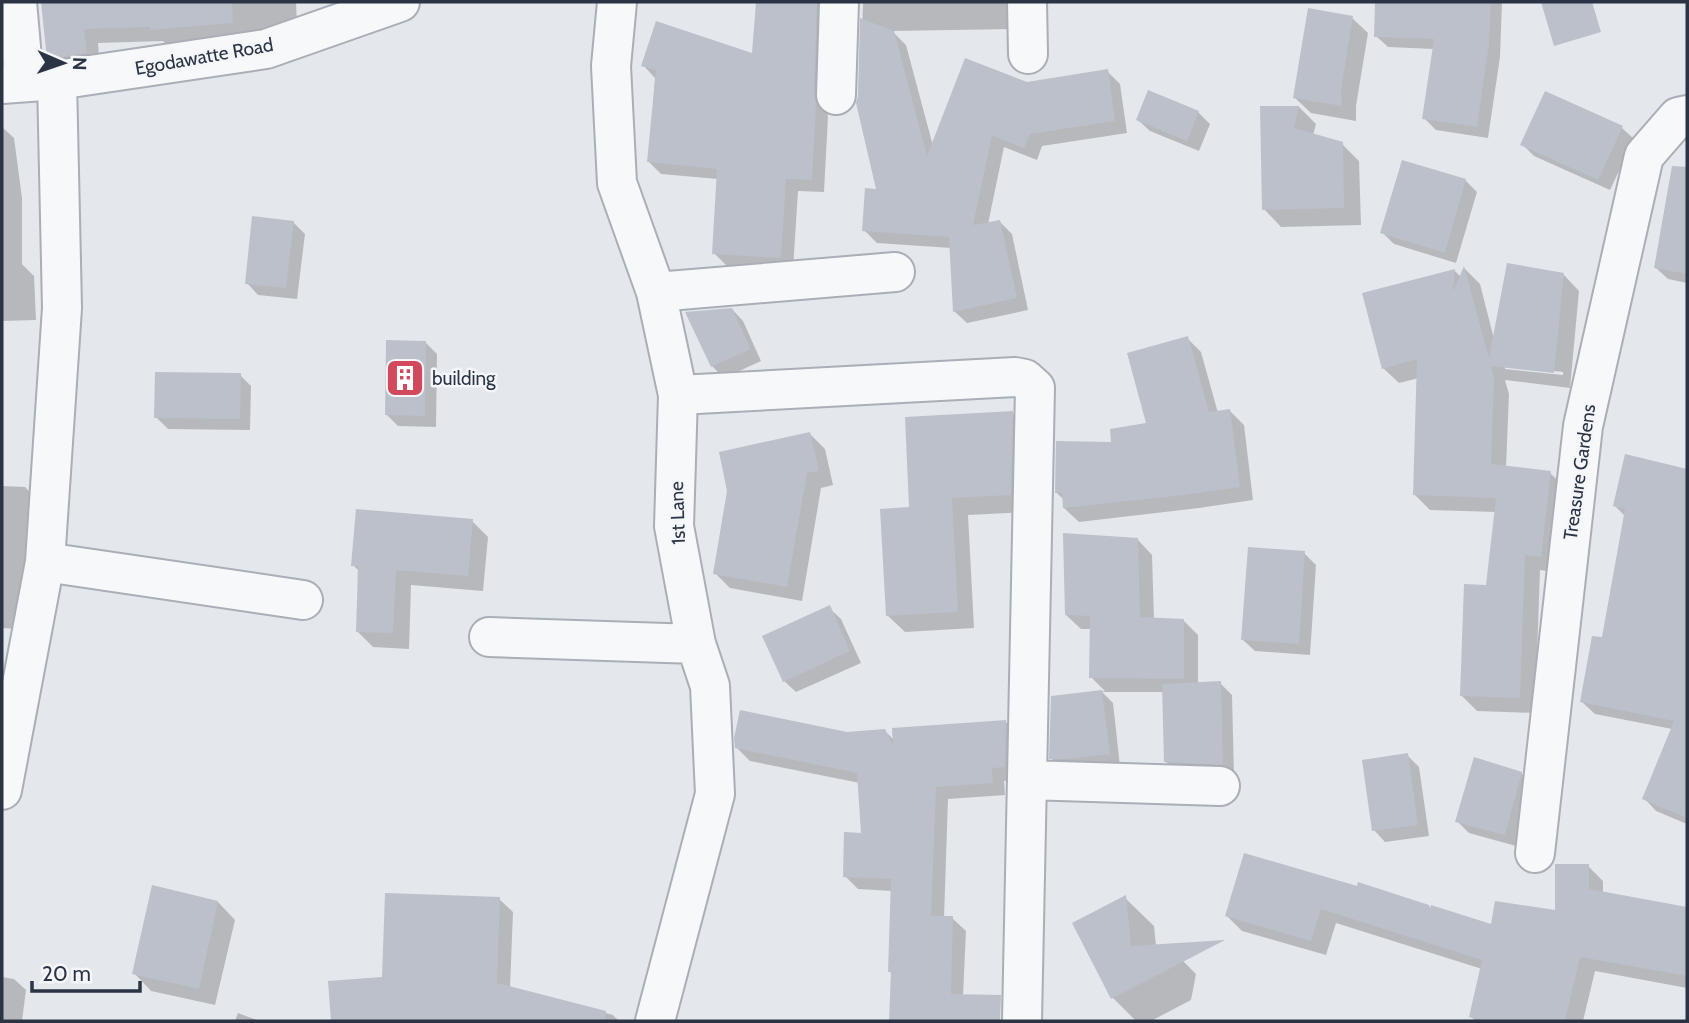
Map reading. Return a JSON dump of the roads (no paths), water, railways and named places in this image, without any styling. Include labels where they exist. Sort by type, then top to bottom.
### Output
[{"type":"street","points":[[2,790],[45,562],[62,308],[17,2]]},
{"type":"street","name":"Egodawatte Road","points":[[28,82],[266,49],[400,2]]},
{"type":"street","name":"1st Lane","points":[[617,2],[611,66],[617,183],[656,292],[678,395],[674,526],[696,644],[710,686],[715,794],[655,1021]]},
{"type":"street","points":[[836,94],[839,2]]},
{"type":"street","points":[[1027,2],[1028,54]]},
{"type":"street","name":"Treasure Gardens","points":[[1535,853],[1583,426],[1644,156],[1678,117],[1687,115]]},
{"type":"street","points":[[656,292],[895,272]]},
{"type":"street","points":[[678,395],[1015,377],[1025,380],[1035,388],[1022,1021]]},
{"type":"street","points":[[45,562],[303,600]]},
{"type":"street","points":[[489,637],[696,644]]},
{"type":"street","points":[[1027,780],[1220,786]]},
{"type":"place","name":"building","points":[[405,378]]}]
